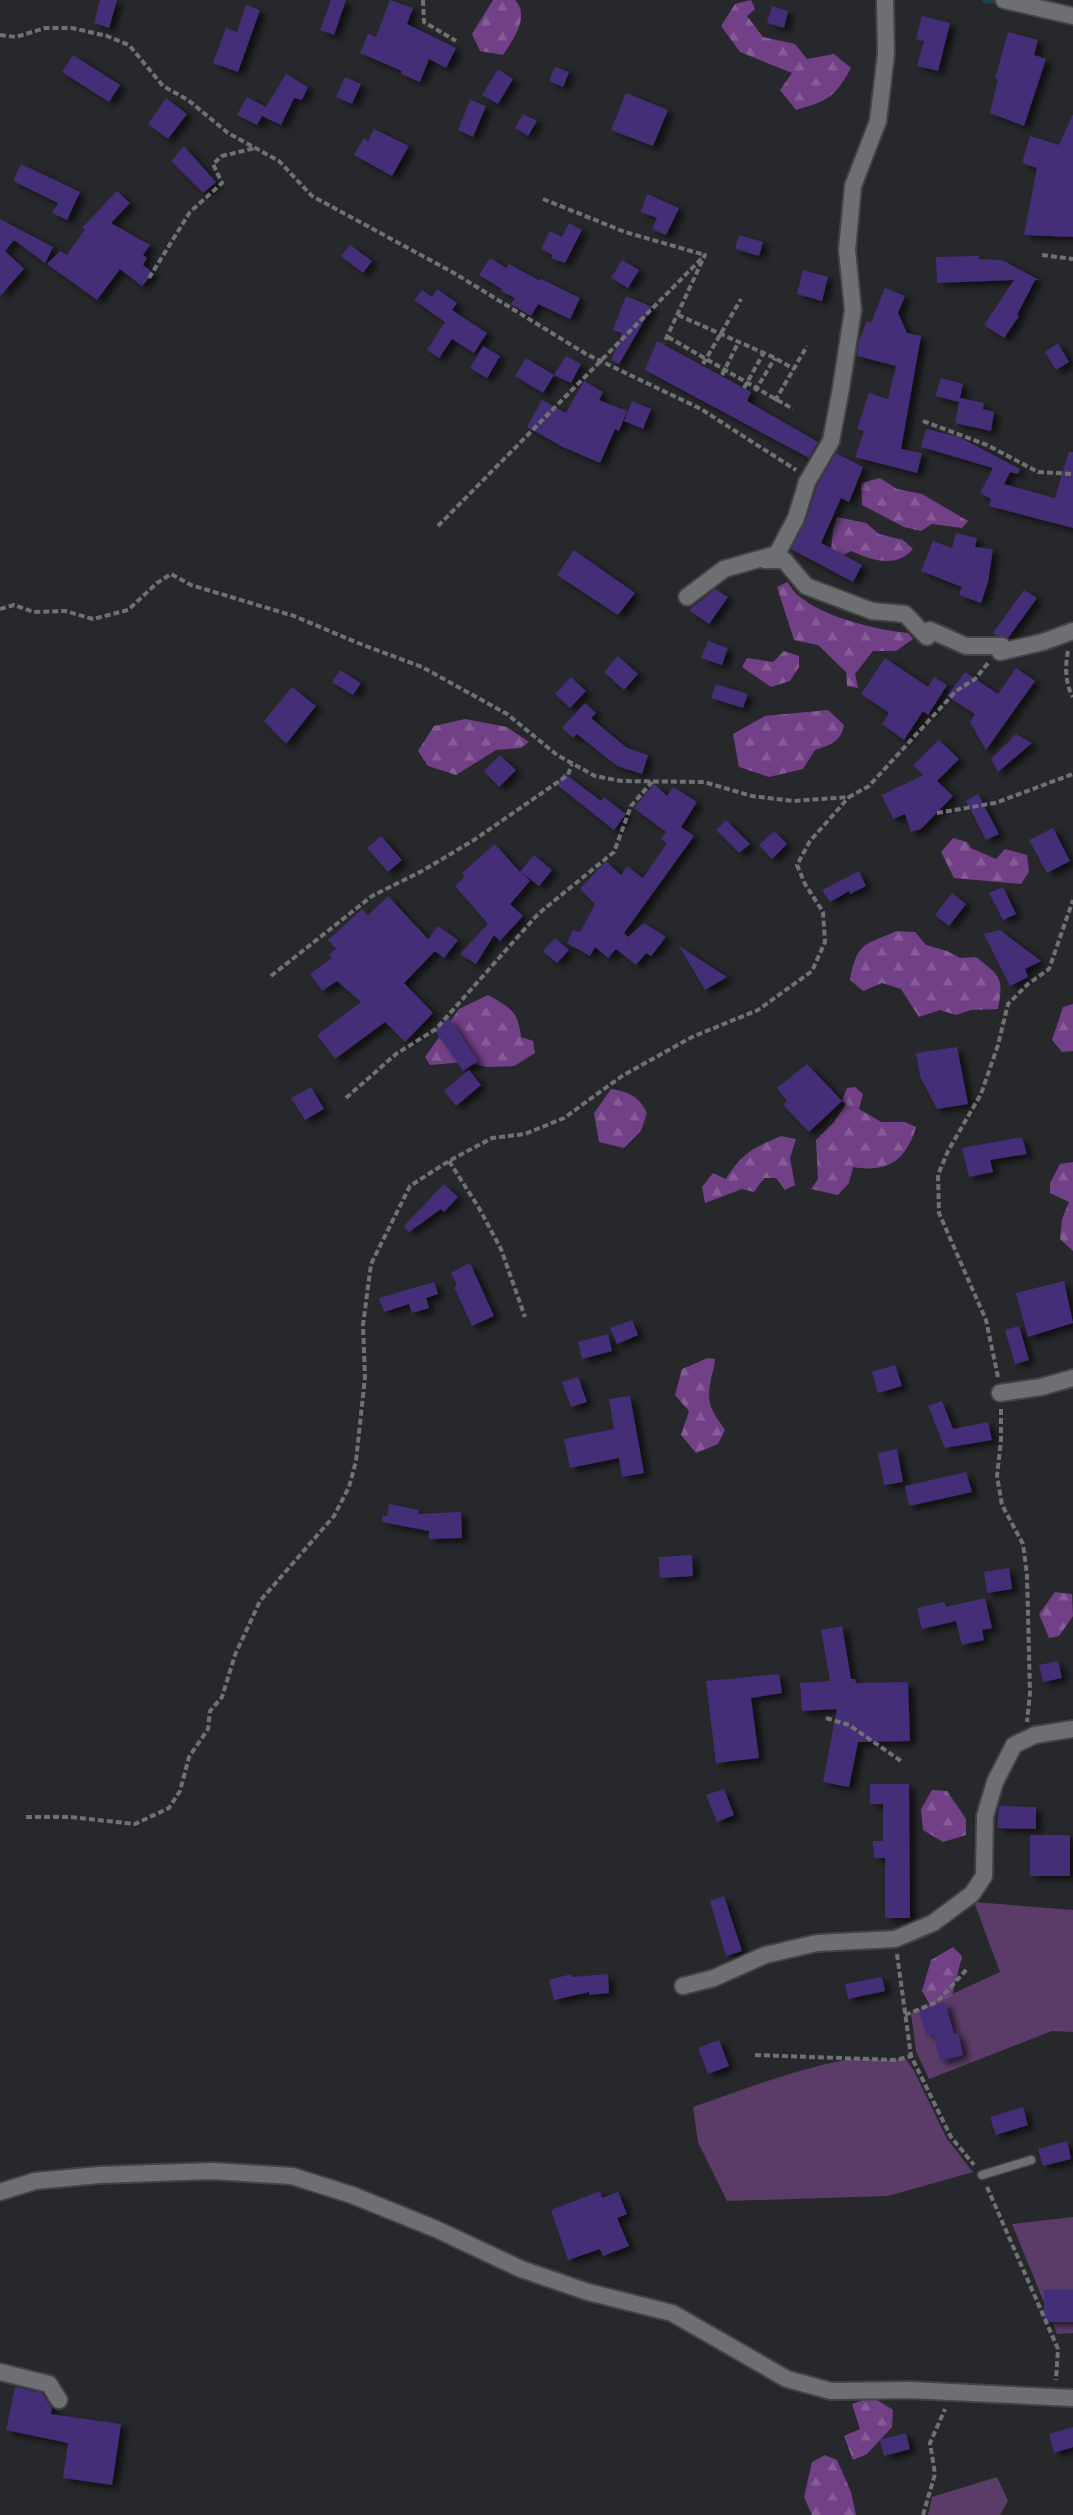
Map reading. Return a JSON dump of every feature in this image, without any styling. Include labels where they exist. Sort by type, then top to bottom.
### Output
[{"type":"street","points":[[687,597],[724,569],[777,554],[796,518],[810,478],[831,441],[853,310],[847,250],[853,186],[878,121],[886,54],[885,0]]},
{"type":"street","points":[[1004,0],[1073,16]]},
{"type":"street","points":[[759,559],[784,561],[806,586],[826,595],[872,611],[905,614],[927,637],[930,630],[966,646],[1002,646],[1000,652],[1073,632]]},
{"type":"street","points":[[1000,1393],[1041,1387],[1073,1378]]},
{"type":"street","points":[[682,1986],[714,1978],[765,1955],[817,1943],[895,1939],[933,1923],[972,1894],[984,1876],[985,1816],[995,1782],[1014,1744],[1035,1735],[1073,1729]]},
{"type":"street","points":[[0,2192],[35,2181],[99,2175],[212,2171],[292,2176],[436,2229],[521,2269],[588,2292],[672,2313],[787,2379],[831,2391],[954,2392],[1073,2398]]},
{"type":"street","points":[[0,2372],[49,2384],[59,2400]]},
{"type":"lane","points":[[982,2175],[1031,2160]]},
{"type":"path","points":[[423,0],[424,22],[456,41]]},
{"type":"path","points":[[0,35],[16,38],[45,28],[72,28],[107,36],[129,45],[163,86],[188,99],[228,133],[279,161],[312,196],[454,273],[586,354],[701,409],[810,478]]},
{"type":"path","points":[[149,278],[190,212],[222,183],[213,164],[222,156],[255,148]]},
{"type":"path","points":[[543,199],[625,232],[705,255]]},
{"type":"path","points":[[664,343],[705,255]]},
{"type":"path","points":[[438,526],[705,255]]},
{"type":"path","points":[[1042,255],[1073,259]]},
{"type":"path","points":[[703,364],[741,299]]},
{"type":"path","points":[[678,315],[775,358],[794,369]]},
{"type":"path","points":[[668,336],[746,385],[793,409]]},
{"type":"path","points":[[722,375],[738,343]]},
{"type":"path","points":[[775,401],[807,346]]},
{"type":"path","points":[[746,385],[763,354]]},
{"type":"path","points":[[756,389],[775,358]]},
{"type":"path","points":[[922,421],[987,445],[1038,472],[1073,474]]},
{"type":"path","points":[[0,609],[14,605],[34,612],[65,611],[93,619],[128,610],[157,583],[171,574],[191,585],[294,616],[422,667],[507,714],[572,764],[595,776],[621,782],[704,782],[752,796],[793,801],[849,797]]},
{"type":"path","points":[[1073,632],[1066,662],[1068,689],[1073,696]]},
{"type":"path","points":[[26,1817],[70,1817],[135,1824],[169,1808],[180,1791],[189,1757],[208,1729],[210,1711],[222,1697],[235,1655],[261,1601],[334,1516],[349,1488],[357,1461],[365,1377],[363,1326],[371,1264],[410,1186],[449,1161],[492,1138],[525,1134],[564,1118],[622,1076],[692,1037],[758,1010],[812,971],[825,942],[823,912],[805,884],[797,865],[810,841],[849,797],[869,786],[956,691],[975,679],[1002,646]]},
{"type":"path","points":[[271,976],[372,896],[422,871],[474,840],[568,775],[572,764]]},
{"type":"path","points":[[937,813],[995,803],[1073,774]]},
{"type":"path","points":[[346,1098],[396,1054],[436,1029],[538,914],[614,852],[631,806],[652,781]]},
{"type":"path","points":[[1014,1744],[1026,1729],[1030,1693],[1027,1575],[1023,1544],[1002,1505],[997,1476],[1001,1440],[1000,1383],[986,1320],[939,1213],[938,1175],[948,1151],[981,1094],[998,1045],[1008,1004],[1028,984],[1049,969],[1073,900]]},
{"type":"path","points":[[449,1161],[479,1208],[501,1249],[525,1317]]},
{"type":"path","points":[[826,1718],[849,1725],[902,1761]]},
{"type":"path","points":[[905,2015],[937,2002],[968,1969]]},
{"type":"path","points":[[755,2055],[896,2060],[911,2056]]},
{"type":"path","points":[[923,2515],[934,2474],[930,2443],[954,2392]]},
{"type":"shaded area","points":[[974,1902],[1073,1910],[1073,2032],[1052,2031],[929,2079],[916,2051],[911,2013],[1000,1972]]},
{"type":"shaded area","points":[[905,2058],[914,2071],[947,2139],[973,2172],[888,2196],[727,2201],[698,2142],[693,2107],[826,2064],[852,2059]]},
{"type":"shaded area","points":[[1073,2217],[1073,2333],[1057,2334],[1012,2224]]},
{"type":"shaded area","points":[[997,2477],[1008,2501],[1000,2515],[928,2515],[932,2497]]},
{"type":"green space","points":[[493,0],[515,0],[521,13],[518,28],[503,55],[480,51],[472,34]]},
{"type":"green space","points":[[751,0],[755,9],[747,16],[763,37],[795,44],[807,59],[834,54],[851,68],[830,97],[796,110],[780,90],[792,73],[740,52],[721,26],[735,4]]},
{"type":"green space","points":[[880,478],[897,489],[922,494],[968,521],[962,528],[932,524],[921,531],[904,527],[862,505],[861,483]]},
{"type":"green space","points":[[837,517],[866,523],[879,534],[903,540],[913,549],[899,559],[891,561],[875,560],[851,551],[840,557],[831,550]]},
{"type":"green space","points":[[787,582],[797,595],[822,610],[866,626],[908,633],[913,639],[896,651],[873,651],[855,674],[858,688],[847,686],[846,672],[818,645],[794,640],[777,587]]},
{"type":"green space","points":[[784,651],[799,656],[799,667],[790,681],[771,687],[742,667],[747,658],[773,662]]},
{"type":"green space","points":[[828,710],[844,725],[843,731],[834,742],[815,750],[803,769],[769,777],[739,767],[733,734],[765,716]]},
{"type":"green space","points":[[465,719],[507,727],[529,742],[521,748],[496,750],[456,775],[428,766],[418,751],[434,726]]},
{"type":"green space","points":[[953,838],[967,842],[971,848],[996,859],[1005,849],[1027,855],[1029,872],[1021,884],[954,878],[941,852]]},
{"type":"green space","points":[[897,931],[915,932],[926,945],[947,951],[960,958],[976,957],[998,978],[1000,990],[998,1009],[971,1010],[956,1015],[940,1010],[919,1017],[901,989],[882,983],[863,991],[850,980],[859,952],[869,943]]},
{"type":"green space","points":[[488,995],[512,1011],[518,1021],[521,1037],[533,1041],[535,1053],[514,1066],[487,1067],[465,1062],[430,1065],[425,1057],[459,1009]]},
{"type":"green space","points":[[1073,1004],[1073,1051],[1062,1052],[1052,1040],[1063,1007]]},
{"type":"green space","points":[[855,1087],[863,1094],[859,1109],[881,1122],[905,1122],[916,1127],[912,1139],[901,1156],[894,1162],[876,1168],[853,1167],[849,1183],[838,1195],[811,1189],[818,1179],[816,1140],[834,1122],[846,1104],[842,1101],[847,1088]]},
{"type":"green space","points":[[611,1089],[633,1096],[641,1102],[647,1113],[641,1131],[624,1148],[599,1142],[594,1113]]},
{"type":"green space","points":[[781,1136],[796,1139],[790,1158],[795,1185],[785,1190],[776,1178],[764,1178],[754,1192],[742,1189],[705,1203],[702,1187],[713,1173],[726,1179],[737,1163],[749,1152]]},
{"type":"green space","points":[[1073,1162],[1073,1251],[1060,1239],[1062,1219],[1069,1202],[1050,1193],[1050,1183],[1060,1164]]},
{"type":"green space","points":[[708,1358],[715,1359],[709,1395],[711,1406],[725,1430],[718,1444],[696,1453],[681,1435],[689,1411],[675,1395],[682,1369]]},
{"type":"green space","points":[[1055,1592],[1072,1594],[1073,1616],[1059,1636],[1049,1638],[1039,1614]]},
{"type":"green space","points":[[932,1790],[947,1791],[966,1819],[966,1835],[943,1842],[923,1830],[921,1809]]},
{"type":"green space","points":[[953,1947],[962,1956],[952,1996],[930,2005],[922,1991],[931,1960]]},
{"type":"green space","points":[[872,2397],[893,2410],[892,2427],[867,2454],[853,2460],[844,2436],[860,2429],[852,2404]]},
{"type":"green space","points":[[825,2455],[837,2460],[851,2492],[856,2515],[812,2515],[804,2497],[812,2462]]},
{"type":"building","points":[[100,0],[117,0],[109,28],[94,23]]},
{"type":"building","points":[[331,0],[346,0],[334,35],[320,30]]},
{"type":"building","points":[[390,0],[413,8],[407,24],[456,48],[446,68],[429,59],[420,82],[401,74],[402,71],[360,53],[368,34],[376,37]]},
{"type":"building","points":[[246,5],[260,10],[238,72],[213,63],[226,28],[237,32]]},
{"type":"building","points":[[772,6],[788,11],[784,28],[767,23]]},
{"type":"building","points":[[922,16],[950,23],[938,71],[917,66],[924,41],[916,39]]},
{"type":"building","points":[[1008,32],[1038,40],[1034,55],[1046,59],[1024,126],[990,113],[998,79],[995,79]]},
{"type":"building","points":[[73,55],[120,85],[109,102],[62,72]]},
{"type":"building","points":[[555,67],[569,72],[563,87],[549,81]]},
{"type":"building","points":[[498,69],[513,79],[498,104],[482,95]]},
{"type":"building","points":[[286,74],[308,87],[302,100],[294,98],[281,125],[262,116],[257,125],[237,115],[247,97],[266,107]]},
{"type":"building","points":[[345,77],[361,84],[352,104],[336,97]]},
{"type":"building","points":[[626,93],[668,110],[653,146],[611,130]]},
{"type":"building","points":[[166,98],[187,114],[168,139],[148,124]]},
{"type":"building","points":[[470,100],[486,106],[473,137],[458,130]]},
{"type":"building","points":[[523,114],[537,121],[528,136],[515,128]]},
{"type":"building","points":[[1073,114],[1073,237],[1024,235],[1037,168],[1022,163],[1030,136],[1059,145]]},
{"type":"building","points":[[374,129],[409,146],[392,176],[354,155],[364,138],[368,141]]},
{"type":"building","points":[[184,146],[216,182],[203,193],[171,161]]},
{"type":"building","points":[[21,164],[80,192],[67,220],[52,213],[58,203],[13,181]]},
{"type":"building","points":[[117,191],[130,203],[111,223],[150,245],[143,255],[147,258],[143,265],[153,273],[142,286],[120,269],[97,300],[47,264],[60,251],[67,255],[85,229],[82,228]]},
{"type":"building","points":[[647,194],[679,208],[666,235],[652,229],[657,218],[641,212]]},
{"type":"building","points":[[0,219],[53,247],[45,263],[14,240],[5,251],[24,269],[0,296]]},
{"type":"building","points":[[569,223],[582,230],[565,263],[551,258],[553,255],[541,249],[550,231],[562,237]]},
{"type":"building","points":[[739,235],[763,242],[759,256],[735,249]]},
{"type":"building","points":[[350,245],[372,261],[363,273],[341,256]]},
{"type":"building","points":[[979,256],[979,259],[1002,260],[1039,280],[1035,280],[1017,315],[1019,316],[1004,338],[984,325],[1014,280],[937,283],[936,257]]},
{"type":"building","points":[[490,258],[506,268],[509,264],[540,281],[541,279],[580,298],[570,319],[538,304],[531,316],[511,304],[515,298],[479,275]]},
{"type":"building","points":[[622,260],[639,270],[628,288],[611,278]]},
{"type":"building","points":[[803,270],[828,277],[822,301],[797,294]]},
{"type":"building","points":[[885,288],[905,296],[898,313],[907,333],[921,336],[901,449],[922,453],[917,473],[855,457],[864,431],[857,429],[869,393],[888,399],[896,366],[857,356],[859,341],[867,321],[871,323]]},
{"type":"building","points":[[437,289],[457,303],[452,310],[487,333],[474,353],[452,339],[439,358],[427,350],[445,322],[414,300],[422,290],[432,297]]},
{"type":"building","points":[[626,296],[652,307],[619,364],[611,360],[622,333],[613,330]]},
{"type":"building","points":[[657,341],[751,392],[747,401],[818,442],[809,458],[645,370]]},
{"type":"building","points":[[1058,343],[1069,362],[1056,370],[1045,352]]},
{"type":"building","points":[[483,346],[500,356],[487,378],[470,368]]},
{"type":"building","points":[[566,356],[581,364],[571,383],[554,375]]},
{"type":"building","points":[[526,358],[554,375],[543,393],[515,376]]},
{"type":"building","points":[[941,378],[963,384],[959,402],[935,396]]},
{"type":"building","points":[[584,381],[603,392],[599,400],[627,411],[619,431],[615,429],[600,463],[563,447],[527,427],[542,400],[566,413]]},
{"type":"building","points":[[960,398],[984,403],[983,409],[994,412],[991,431],[955,423]]},
{"type":"building","points":[[632,401],[651,409],[643,429],[624,421]]},
{"type":"building","points":[[926,429],[959,437],[1020,469],[1018,474],[1010,472],[1004,484],[1055,498],[1069,452],[1073,452],[1073,528],[989,506],[991,499],[980,493],[993,468],[921,447]]},
{"type":"building","points":[[836,453],[863,467],[849,502],[841,498],[821,543],[862,565],[853,582],[791,549],[806,521],[817,486]]},
{"type":"building","points":[[956,533],[977,538],[975,547],[993,549],[988,582],[981,603],[959,595],[962,587],[921,571],[933,541],[952,548]]},
{"type":"building","points":[[574,550],[635,593],[618,615],[557,575]]},
{"type":"building","points":[[715,589],[728,597],[709,624],[689,610]]},
{"type":"building","points":[[1024,590],[1037,598],[1008,638],[996,636],[993,633]]},
{"type":"building","points":[[708,641],[728,648],[722,665],[701,658]]},
{"type":"building","points":[[618,656],[638,674],[624,690],[604,672]]},
{"type":"building","points":[[885,658],[928,687],[934,677],[947,685],[928,715],[923,711],[904,740],[882,724],[889,713],[861,694]]},
{"type":"building","points":[[1016,668],[1035,681],[986,750],[970,722],[975,714],[947,696],[965,672],[998,694]]},
{"type":"building","points":[[340,670],[361,683],[353,695],[332,682]]},
{"type":"building","points":[[571,677],[586,691],[570,708],[555,694]]},
{"type":"building","points":[[716,684],[748,694],[743,708],[711,698]]},
{"type":"building","points":[[292,687],[316,706],[286,744],[264,721]]},
{"type":"building","points":[[585,703],[596,713],[591,718],[627,748],[648,755],[642,774],[617,766],[577,734],[573,738],[562,728]]},
{"type":"building","points":[[1016,734],[1032,743],[998,772],[991,759]]},
{"type":"building","points":[[939,740],[959,759],[937,781],[953,796],[921,829],[911,832],[905,814],[893,819],[882,795],[923,775],[913,765]]},
{"type":"building","points":[[500,755],[516,770],[499,787],[484,771]]},
{"type":"building","points":[[564,773],[601,801],[604,797],[626,814],[614,830],[556,784]]},
{"type":"building","points":[[654,784],[667,796],[673,787],[697,802],[681,827],[694,836],[624,933],[628,937],[644,923],[666,937],[651,956],[646,953],[636,965],[616,949],[608,958],[595,947],[590,956],[567,943],[573,930],[580,932],[595,904],[580,889],[606,861],[621,875],[627,866],[643,878],[667,843],[661,839],[666,832],[634,808]]},
{"type":"building","points":[[978,794],[999,834],[986,840],[966,801]]},
{"type":"building","points":[[726,820],[750,844],[739,853],[716,830]]},
{"type":"building","points":[[1053,828],[1070,861],[1047,873],[1029,840]]},
{"type":"building","points":[[774,831],[787,844],[772,859],[759,845]]},
{"type":"building","points":[[381,836],[402,860],[388,872],[367,848]]},
{"type":"building","points":[[495,844],[520,872],[534,855],[552,870],[539,886],[522,873],[530,881],[510,904],[523,916],[500,941],[494,935],[476,964],[460,954],[488,924],[455,886],[465,876],[462,873]]},
{"type":"building","points":[[859,871],[866,886],[850,894],[849,891],[830,902],[822,890]]},
{"type":"building","points":[[1003,887],[1016,914],[1003,920],[989,893]]},
{"type":"building","points":[[952,893],[966,904],[949,926],[935,915]]},
{"type":"building","points":[[388,896],[428,939],[438,926],[458,940],[444,958],[435,951],[404,983],[433,1013],[405,1042],[385,1022],[335,1059],[317,1035],[361,1002],[337,981],[322,991],[310,974],[332,958],[329,955],[336,949],[328,940],[362,909],[368,915]]},
{"type":"building","points":[[1000,930],[1041,961],[1025,969],[1028,977],[1010,986],[984,934]]},
{"type":"building","points":[[555,938],[569,950],[557,963],[543,951]]},
{"type":"building","points":[[679,946],[727,977],[705,990]]},
{"type":"building","points":[[449,1018],[478,1061],[463,1071],[434,1029]]},
{"type":"building","points":[[957,1047],[968,1104],[937,1109],[920,1076],[916,1053]]},
{"type":"building","points":[[807,1064],[842,1101],[809,1132],[783,1105],[787,1101],[777,1088]]},
{"type":"building","points":[[469,1070],[481,1085],[456,1106],[444,1091]]},
{"type":"building","points":[[311,1087],[324,1109],[305,1120],[291,1098]]},
{"type":"building","points":[[1022,1137],[1027,1154],[990,1160],[993,1172],[969,1177],[962,1148]]},
{"type":"building","points":[[444,1184],[458,1197],[444,1212],[441,1209],[409,1232],[404,1226]]},
{"type":"building","points":[[470,1263],[494,1316],[472,1326],[454,1287],[457,1285],[451,1273]]},
{"type":"building","points":[[1064,1281],[1073,1323],[1028,1337],[1016,1293]]},
{"type":"building","points":[[434,1282],[438,1294],[426,1298],[429,1308],[412,1313],[409,1304],[384,1312],[379,1298]]},
{"type":"building","points":[[632,1320],[638,1335],[617,1344],[610,1328]]},
{"type":"building","points":[[1019,1326],[1029,1360],[1015,1364],[1005,1330]]},
{"type":"building","points":[[608,1334],[612,1351],[582,1359],[578,1342]]},
{"type":"building","points":[[895,1365],[902,1386],[878,1393],[872,1372]]},
{"type":"building","points":[[578,1377],[587,1402],[571,1407],[562,1382]]},
{"type":"building","points":[[630,1396],[644,1473],[622,1477],[619,1458],[570,1468],[564,1439],[614,1429],[609,1399]]},
{"type":"building","points":[[942,1401],[953,1429],[988,1422],[992,1440],[945,1448],[928,1406]]},
{"type":"building","points":[[897,1449],[903,1482],[884,1485],[878,1453]]},
{"type":"building","points":[[966,1472],[972,1492],[909,1506],[905,1486]]},
{"type":"building","points":[[389,1504],[419,1510],[418,1514],[461,1512],[462,1538],[429,1539],[429,1531],[382,1522],[382,1516],[387,1516]]},
{"type":"building","points":[[692,1555],[693,1576],[660,1578],[659,1557]]},
{"type":"building","points":[[1009,1568],[1012,1589],[987,1593],[984,1572]]},
{"type":"building","points":[[985,1598],[992,1628],[982,1630],[984,1640],[962,1645],[956,1621],[922,1629],[917,1608],[944,1602],[946,1607]]},
{"type":"building","points":[[842,1626],[851,1679],[855,1679],[856,1683],[908,1682],[910,1741],[858,1742],[849,1787],[823,1782],[837,1709],[802,1711],[800,1683],[830,1681],[821,1630]]},
{"type":"building","points":[[1058,1661],[1062,1678],[1043,1682],[1039,1665]]},
{"type":"building","points":[[779,1674],[782,1693],[751,1698],[759,1758],[716,1763],[706,1681]]},
{"type":"building","points":[[870,1784],[909,1784],[910,1918],[885,1918],[885,1858],[874,1858],[873,1841],[883,1841],[883,1804],[870,1804]]},
{"type":"building","points":[[724,1789],[734,1815],[717,1822],[706,1795]]},
{"type":"building","points":[[999,1806],[1036,1807],[1036,1829],[997,1828]]},
{"type":"building","points":[[1030,1835],[1070,1835],[1070,1876],[1030,1876]]},
{"type":"building","points":[[724,1896],[742,1951],[726,1956],[710,1901]]},
{"type":"building","points":[[571,1974],[572,1977],[608,1974],[609,1993],[589,1995],[589,1992],[554,2000],[549,1980]]},
{"type":"building","points":[[882,1977],[885,1991],[848,1999],[845,1984]]},
{"type":"building","points":[[945,2002],[954,2034],[958,2033],[963,2055],[940,2061],[934,2034],[927,2036],[919,2010]]},
{"type":"building","points":[[719,2040],[729,2066],[708,2074],[698,2048]]},
{"type":"building","points":[[1023,2107],[1028,2125],[996,2135],[990,2117]]},
{"type":"building","points":[[1067,2141],[1071,2159],[1043,2166],[1038,2149]]},
{"type":"building","points":[[600,2191],[602,2198],[618,2192],[627,2214],[617,2218],[629,2246],[603,2256],[600,2249],[568,2260],[551,2210]]},
{"type":"building","points":[[1044,2290],[1073,2290],[1073,2322],[1044,2322]]},
{"type":"building","points":[[15,2387],[42,2393],[52,2408],[51,2414],[121,2424],[112,2485],[63,2478],[68,2443],[6,2430]]},
{"type":"building","points":[[1073,2427],[1073,2447],[1054,2453],[1049,2434]]},
{"type":"building","points":[[906,2433],[910,2449],[884,2456],[880,2440]]},
{"type":"waterway","points":[[985,0],[992,1]]}]
